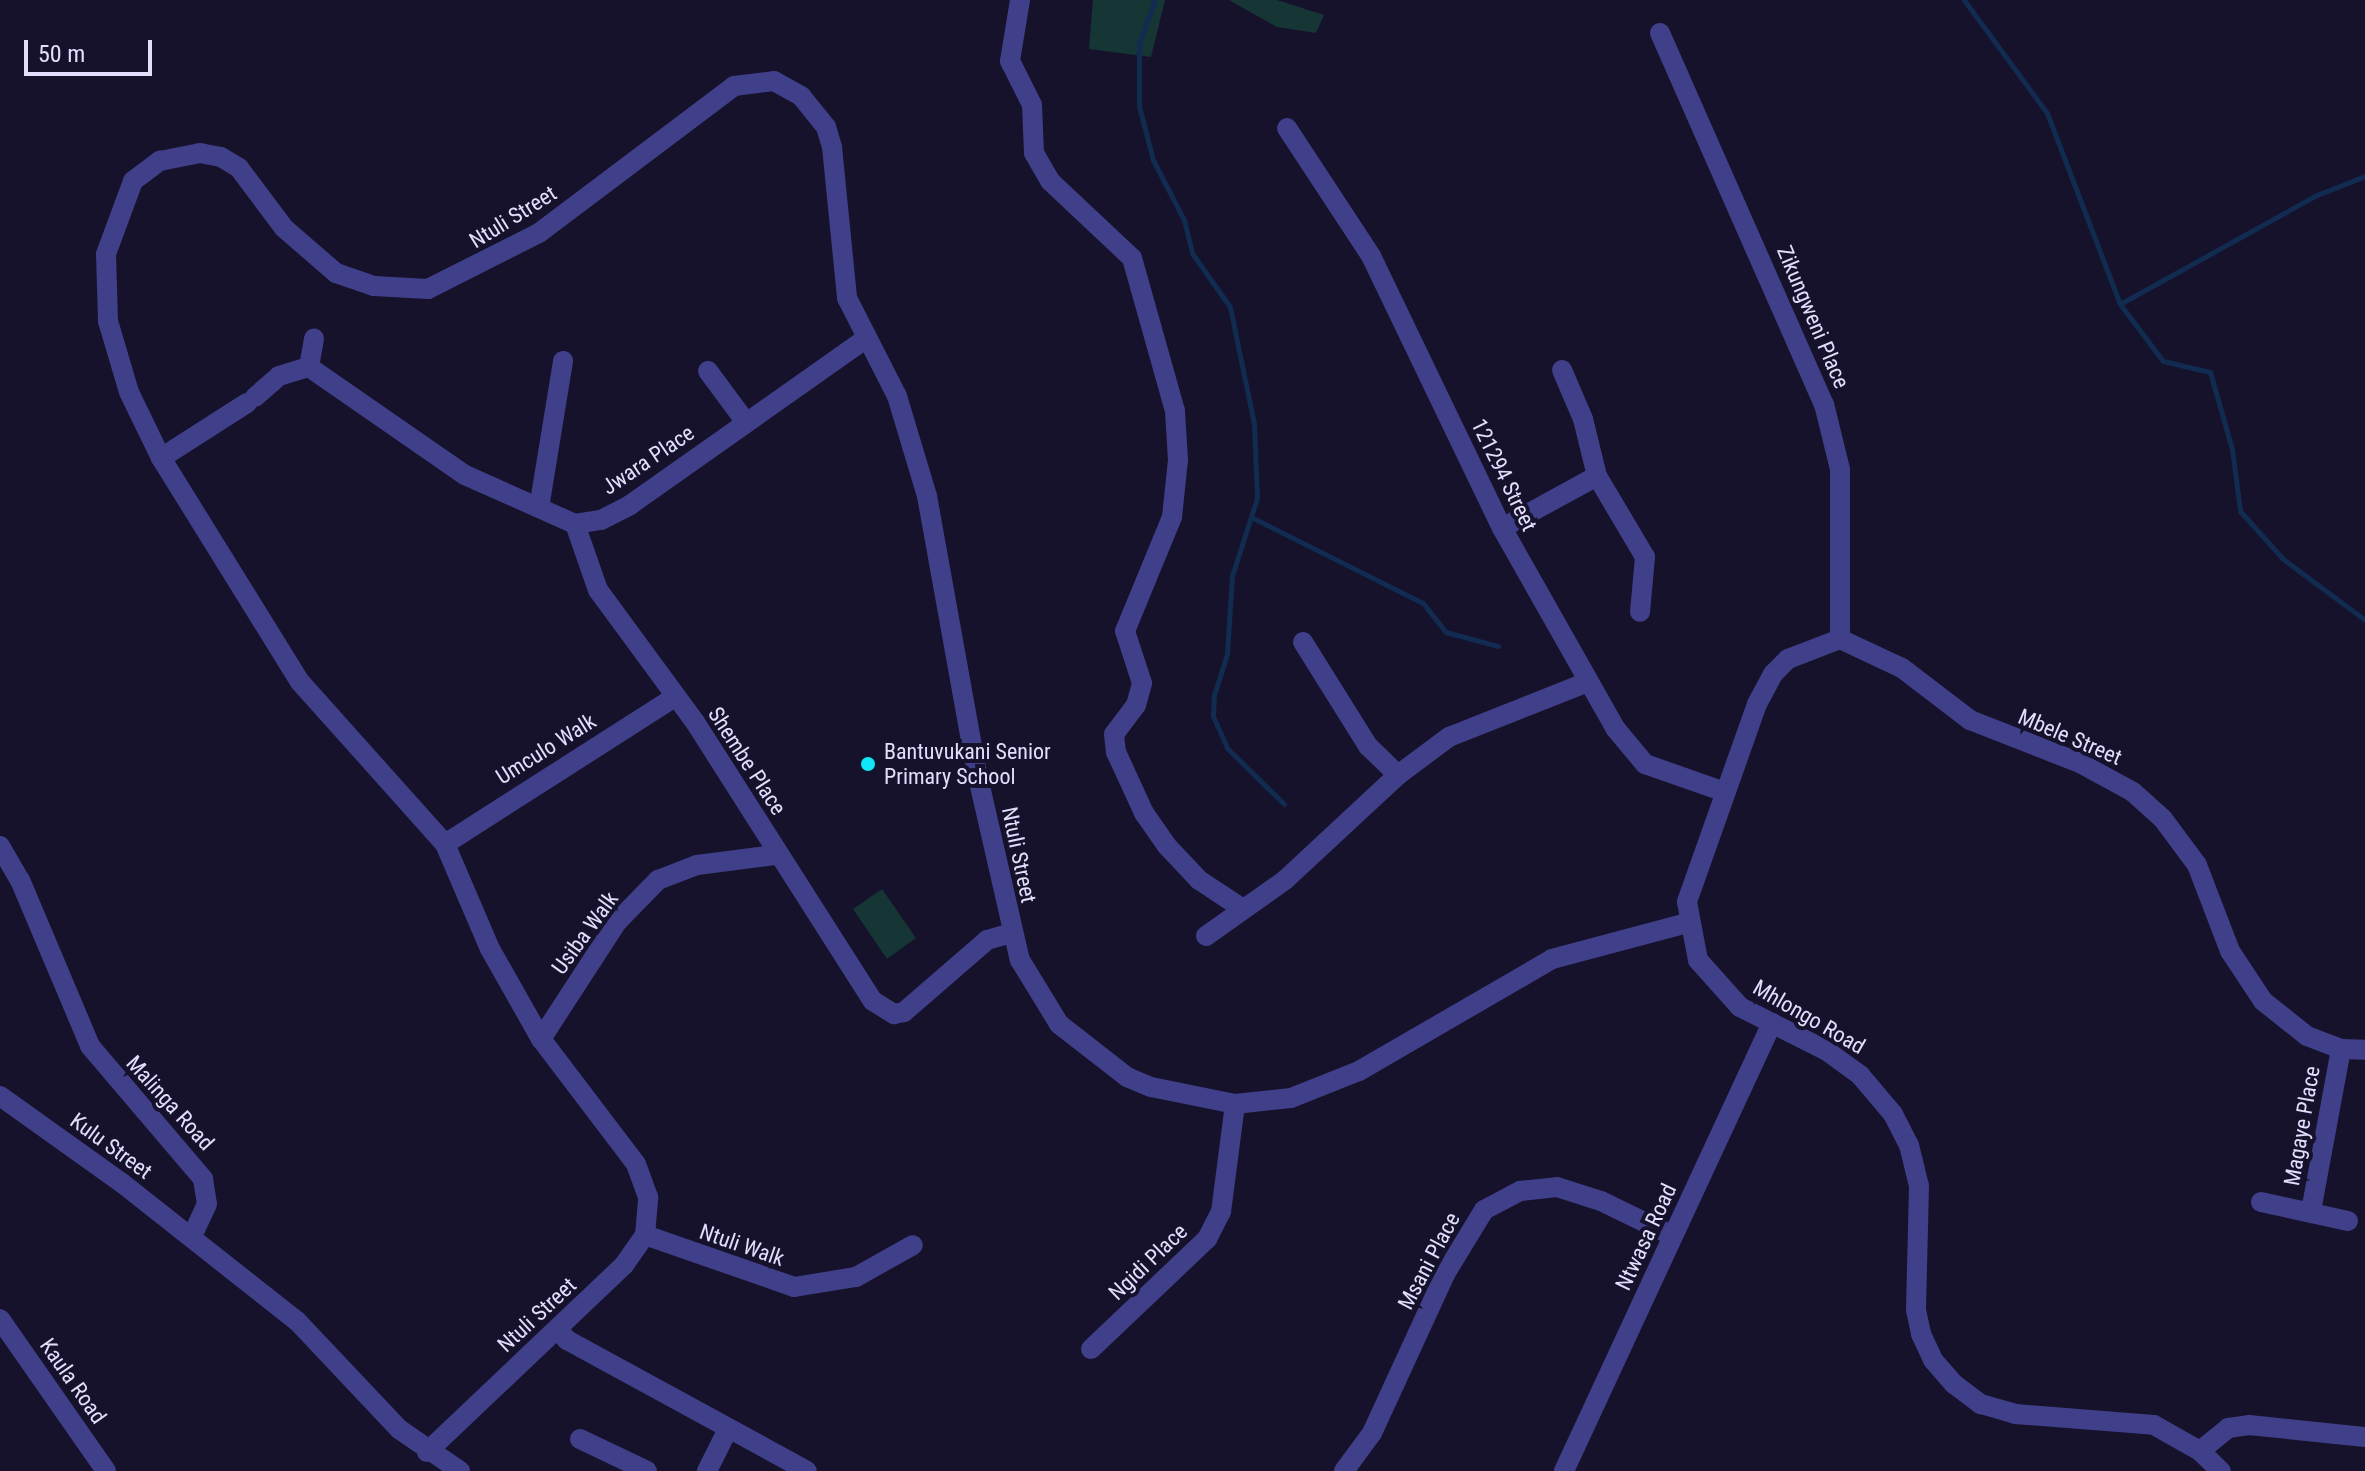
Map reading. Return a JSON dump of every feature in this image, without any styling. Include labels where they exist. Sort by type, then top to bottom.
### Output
[{"type":"street","points":[[1020,0],[1010,61],[1032,105],[1034,153],[1050,181],[1132,258],[1175,411],[1178,460],[1172,517],[1125,631],[1142,683],[1136,705],[1114,734],[1116,752],[1144,813],[1167,846],[1199,880],[1243,909]]},
{"type":"street","name":"Zikungweni Place","points":[[1660,33],[1824,404],[1840,469],[1840,639]]},
{"type":"street","name":"Ntuli Street","points":[[427,1452],[624,1265],[645,1235],[648,1197],[636,1164],[541,1039],[490,949],[445,844],[300,682],[161,458],[129,392],[108,321],[106,254],[133,181],[160,161],[182,154],[221,157],[239,168],[284,228],[336,273],[374,286],[428,289],[539,233],[637,164],[721,93],[734,86],[774,81],[801,96],[826,127],[836,172],[840,267],[864,340],[897,396],[927,496],[1012,933],[1032,987],[1059,1024],[1095,1057],[1151,1087],[1235,1104],[1291,1098],[1330,1085],[1552,959],[1687,923]]},
{"type":"street","name":"121294 Street","points":[[1287,128],[1371,256],[1502,528],[1631,752],[1645,764],[1725,792]]},
{"type":"street","points":[[309,367],[314,338]]},
{"type":"street","name":"Jwara Place","points":[[575,524],[601,520],[630,505],[864,340]]},
{"type":"street","points":[[539,508],[563,361]]},
{"type":"street","points":[[161,458],[251,400],[279,376],[309,367]]},
{"type":"street","points":[[309,367],[465,475],[575,524]]},
{"type":"street","points":[[1562,370],[1583,419],[1597,476],[1645,557],[1640,612]]},
{"type":"street","points":[[708,371],[745,421]]},
{"type":"street","points":[[1502,528],[1597,476]]},
{"type":"street","name":"Shembe Place","points":[[575,524],[598,590],[746,800],[775,855],[873,1001],[894,1014],[904,1012],[987,940],[1012,933]]},
{"type":"street","name":"Mhlongo Road","points":[[1840,639],[1812,646],[1773,674],[1725,792],[1687,902],[1687,923],[1698,960],[1716,986],[1772,1023],[1827,1051],[1860,1075],[1893,1114],[1909,1145],[1922,1208],[1916,1310],[1933,1360],[1954,1384],[1981,1404],[2015,1414],[2154,1425],[2200,1451],[2221,1471]]},
{"type":"street","name":"Mbele Street","points":[[1840,639],[1902,668],[1970,720],[2080,763],[2133,792],[2163,819],[2197,865],[2230,951],[2263,1001],[2307,1036],[2341,1049],[2365,1050]]},
{"type":"street","points":[[1303,642],[1368,746],[1398,775]]},
{"type":"street","points":[[1206,936],[1285,880],[1398,775],[1449,737],[1588,682]]},
{"type":"street","name":"Umculo Walk","points":[[445,844],[675,697]]},
{"type":"street","name":"Malinga Road","points":[[0,846],[20,880],[90,1046],[203,1179],[207,1204],[192,1236]]},
{"type":"street","name":"Usiba Walk","points":[[541,1039],[617,922],[658,880],[697,865],[775,855]]},
{"type":"street","name":"Ntwasa Road","points":[[1564,1471],[1772,1023]]},
{"type":"street","name":"Magaye Place","points":[[2311,1211],[2341,1049]]},
{"type":"street","name":"Kulu Street","points":[[0,1096],[192,1236]]},
{"type":"street","name":"Ngidi Place","points":[[1091,1349],[1207,1239],[1221,1212],[1235,1104]]},
{"type":"street","name":"Msani Place","points":[[1344,1471],[1366,1443],[1445,1274],[1484,1210],[1520,1191],[1557,1187],[1601,1201],[1673,1236]]},
{"type":"street","name":"Magaye Place","points":[[2261,1202],[2348,1221]]},
{"type":"street","name":"Ntuli Walk","points":[[645,1235],[794,1287],[856,1277],[913,1245]]},
{"type":"street","points":[[192,1236],[297,1321],[369,1399],[427,1452],[460,1471]]},
{"type":"street","name":"Kaula Road","points":[[0,1319],[106,1471]]},
{"type":"street","points":[[558,1329],[567,1340],[727,1431],[807,1471]]},
{"type":"street","points":[[2200,1451],[2228,1428],[2249,1425],[2365,1437]]},
{"type":"street","points":[[707,1471],[727,1431]]},
{"type":"street","points":[[580,1439],[647,1471]]},
{"type":"green space","points":[[1093,0],[1165,0],[1151,57],[1089,49]]},
{"type":"green space","points":[[1229,0],[1277,0],[1324,15],[1316,33],[1277,27]]},
{"type":"green space","points":[[882,889],[916,938],[887,959],[853,909]]},
{"type":"waterway","points":[[1155,0],[1139,43],[1139,106],[1153,160],[1184,220],[1192,253],[1230,307],[1254,424],[1257,498],[1232,576],[1227,654],[1214,695],[1213,716],[1227,748],[1284,804]]},
{"type":"waterway","points":[[1964,0],[2047,113],[2120,304],[2163,361],[2210,372],[2232,449],[2240,511],[2283,559],[2365,620]]},
{"type":"waterway","points":[[2120,304],[2317,195],[2365,176]]},
{"type":"waterway","points":[[1251,517],[1423,603],[1446,632],[1498,646]]},
{"type":"place","name":"Bantuvukani Senior Primary School","points":[[868,764]]}]
